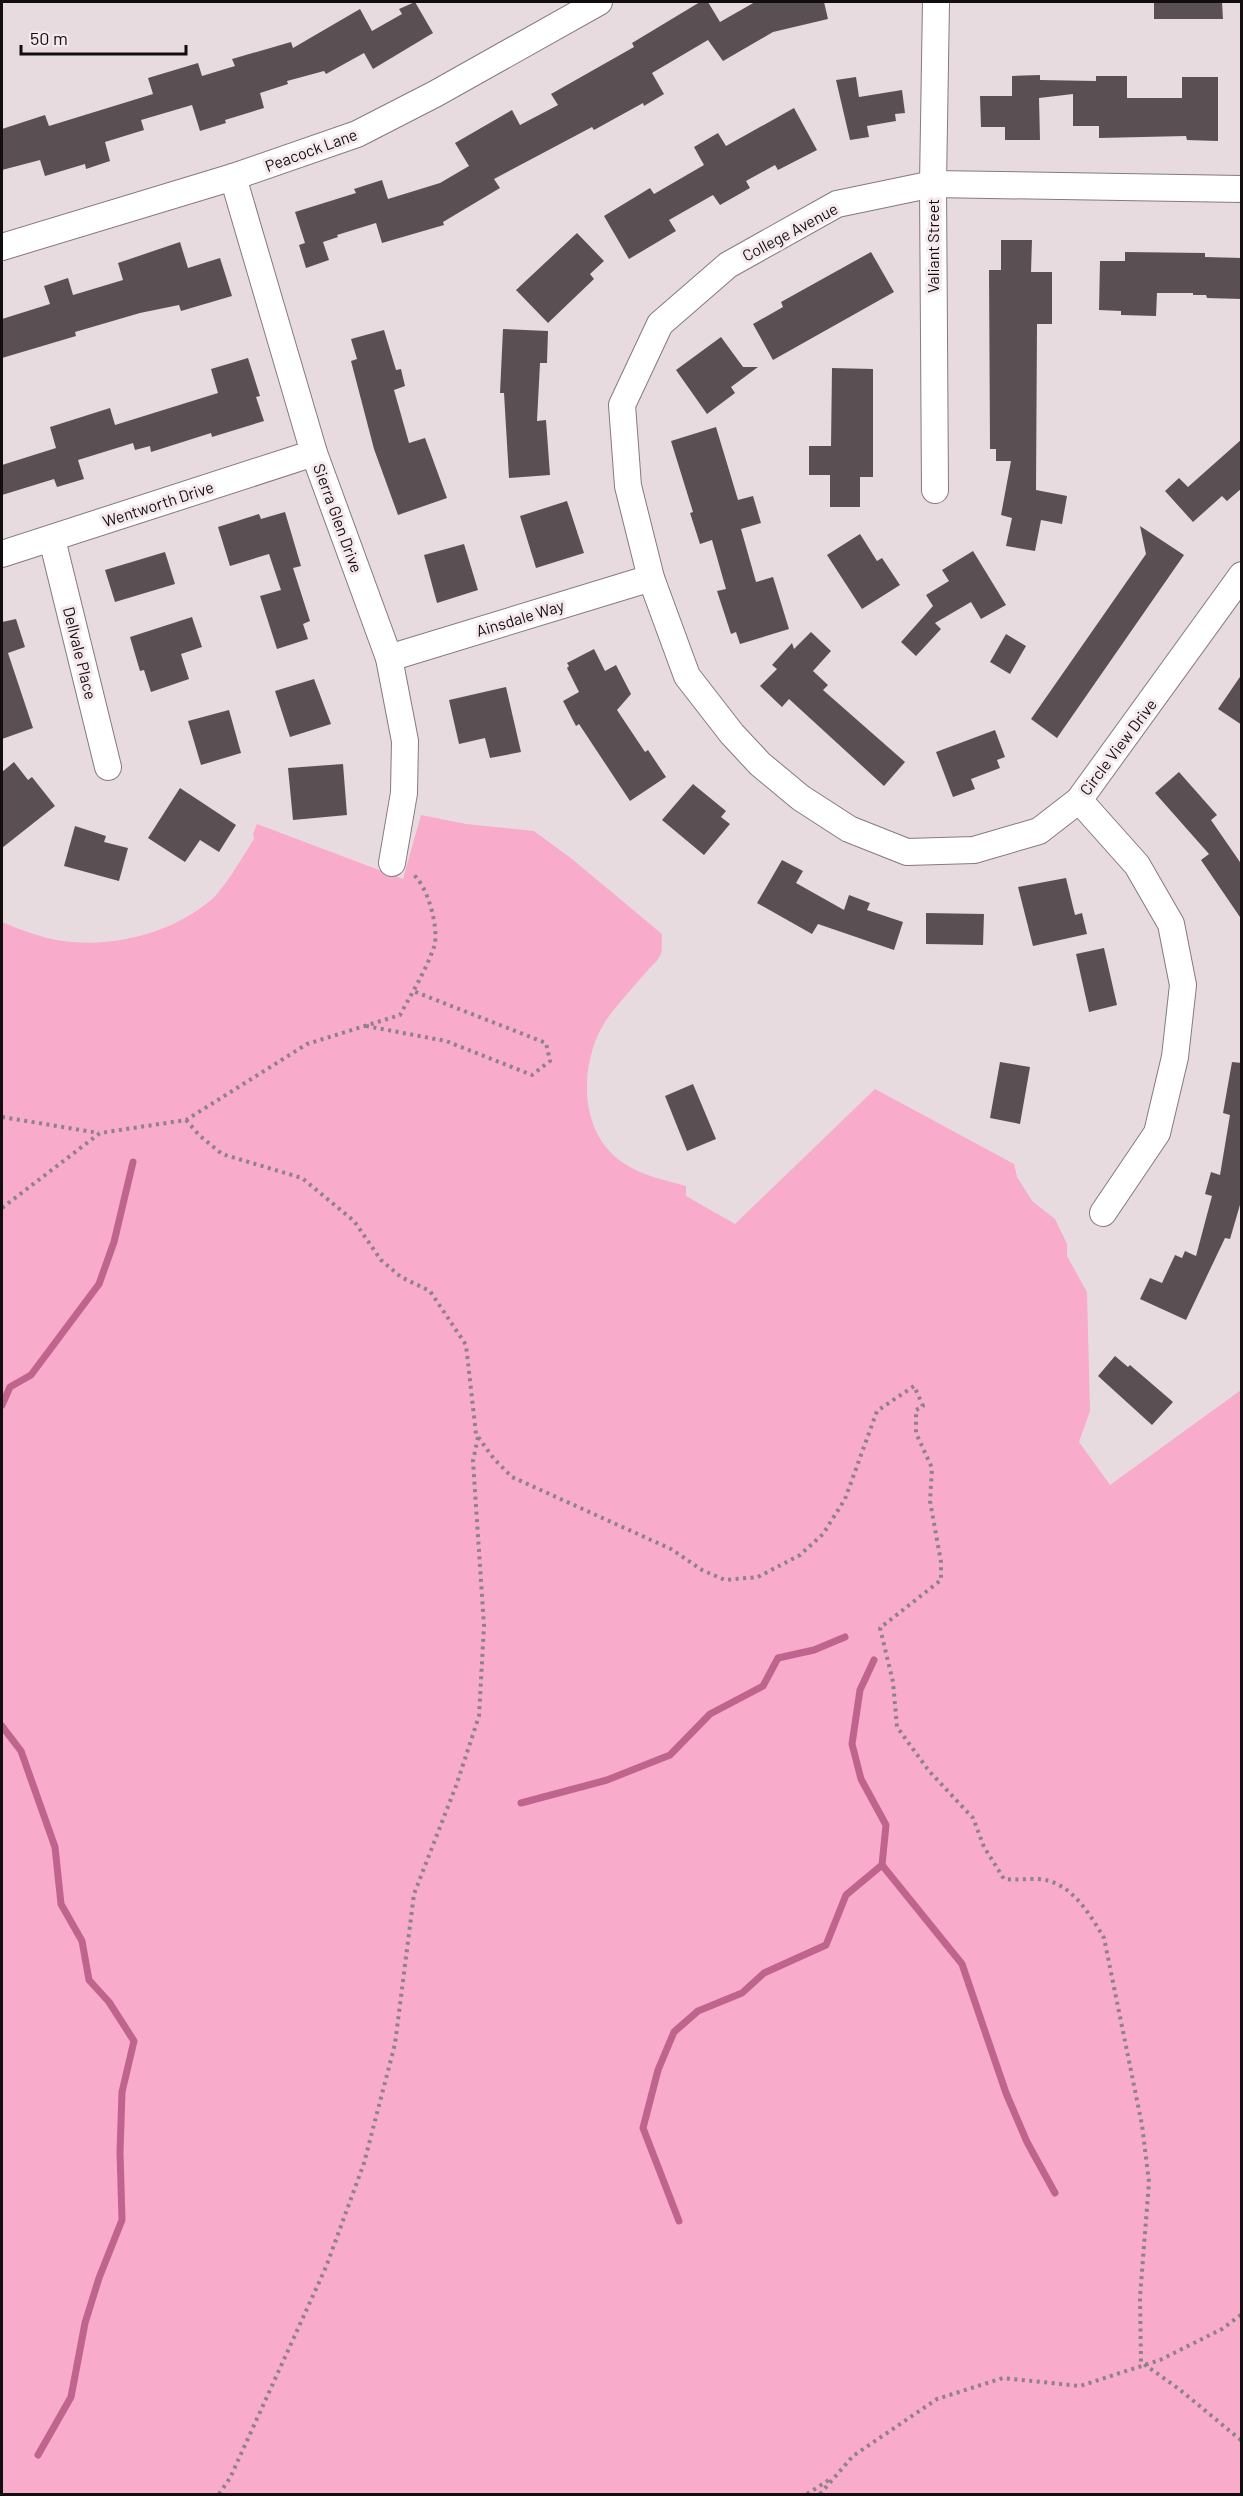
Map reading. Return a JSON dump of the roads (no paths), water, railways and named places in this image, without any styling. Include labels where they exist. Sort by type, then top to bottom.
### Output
[{"type":"street","name":"Peacock Lane","points":[[2,247],[233,177],[329,145],[383,121],[599,2]]},
{"type":"street","name":"Valiant Street","points":[[935,490],[933,184],[936,2]]},
{"type":"street","name":"Sierra Glen Drive","points":[[233,177],[314,453],[389,658],[405,741],[404,793],[392,863]]},
{"type":"street","name":"College Avenue","points":[[651,578],[628,486],[622,405],[660,324],[728,266],[837,204],[933,184],[1242,189]]},
{"type":"street","name":"Wentworth Drive","points":[[2,554],[314,453]]},
{"type":"street","name":"Dellvale Place","points":[[52,539],[108,767]]},
{"type":"street","name":"Circle View Drive","points":[[651,578],[687,676],[732,734],[760,764],[801,798],[849,829],[907,852],[974,850],[1038,831],[1079,800],[1242,575]]},
{"type":"street","name":"Ainsdale Way","points":[[389,658],[651,578]]},
{"type":"street","points":[[1079,800],[1137,865],[1171,924],[1183,985],[1175,1057],[1157,1133],[1103,1213]]},
{"type":"waterway","points":[[2,1405],[10,1387],[31,1375],[99,1284],[114,1242],[133,1162]]},
{"type":"waterway","points":[[521,1803],[607,1780],[670,1755],[710,1714],[763,1686],[778,1658],[814,1650],[845,1637]]},
{"type":"waterway","points":[[874,1660],[860,1690],[852,1744],[861,1779],[886,1825],[882,1865],[962,1964],[1006,2093],[1027,2142],[1055,2193]]},
{"type":"waterway","points":[[2,1726],[21,1751],[55,1847],[61,1904],[82,1941],[89,1980],[109,2002],[134,2041],[122,2092],[120,2152],[122,2220],[99,2278],[85,2323],[71,2397],[38,2455]]},
{"type":"waterway","points":[[679,2221],[643,2128],[658,2070],[674,2032],[698,2011],[742,1993],[764,1973],[826,1945],[846,1895],[882,1865]]}]
